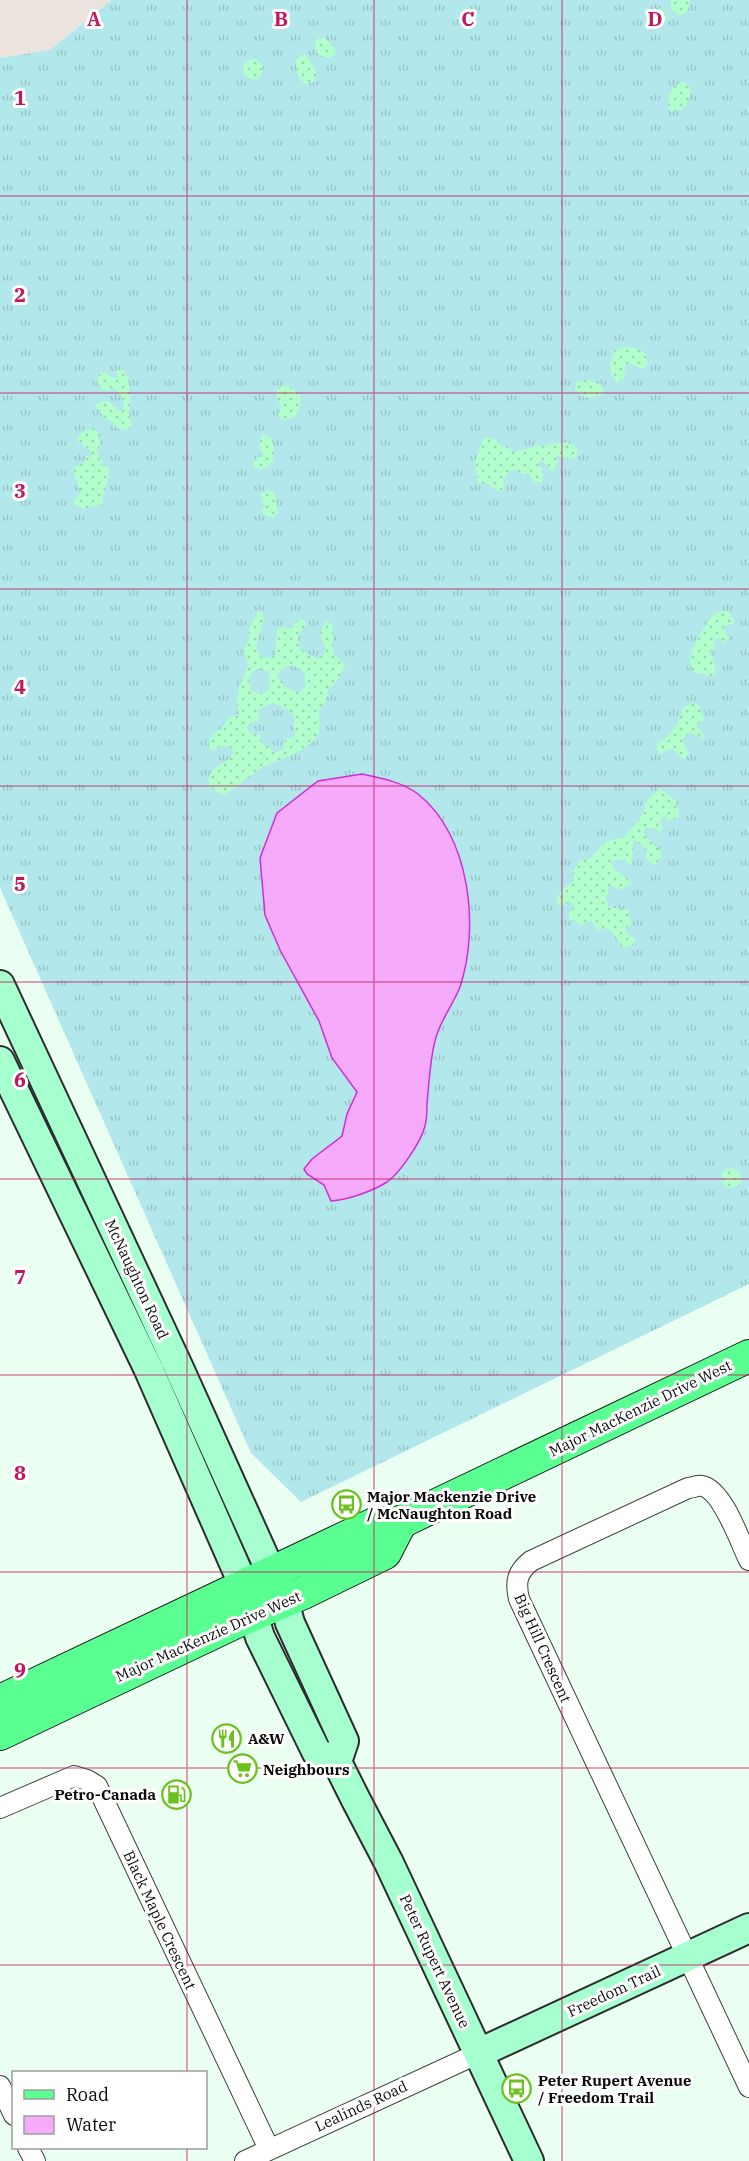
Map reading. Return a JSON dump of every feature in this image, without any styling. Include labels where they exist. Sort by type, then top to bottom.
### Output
[{"type":"main road","name":"Major MacKenzie Drive West","points":[[0,1734],[263,1594],[372,1525],[402,1522],[749,1356]]},
{"type":"main road","name":"Major MacKenzie Drive West","points":[[0,1701],[263,1594]]},
{"type":"street","name":"McNaughton Road","points":[[0,985],[178,1366],[263,1594]]},
{"type":"street","name":"McNaughton Road","points":[[0,1061],[149,1370],[263,1594]]},
{"type":"street","name":"Big Hill Crescent","points":[[687,1956],[519,1599],[517,1577],[520,1570],[531,1562],[688,1488],[701,1486],[711,1491],[722,1503],[749,1560]]},
{"type":"street","name":"Peter Rupert Avenue","points":[[263,1594],[260,1637],[317,1754],[337,1762],[389,1863],[529,2161]]},
{"type":"street","name":"Black Maple Crescent","points":[[0,1808],[74,1776],[97,1786],[269,2150]]},
{"type":"street","name":"Freedom Trail","points":[[479,2053],[749,1928]]},
{"type":"street","points":[[687,1956],[749,2087]]},
{"type":"street","name":"Lealinds Road","points":[[245,2161],[479,2053]]},
{"type":"street","points":[[0,2086],[12,2111]]},
{"type":"shaded area","points":[[0,0],[112,0],[50,50],[0,58]]},
{"type":"green space","points":[[112,0],[749,0],[749,1284],[301,1502],[251,1453],[0,888],[0,58],[50,50]]},
{"type":"sand","points":[[670,0],[690,0],[686,13],[679,16],[672,10]]},
{"type":"sand","points":[[653,8],[661,8],[666,13],[664,24],[653,26],[648,21],[648,13]]},
{"type":"sand","points":[[324,37],[335,48],[335,54],[330,58],[321,57],[316,49],[317,39]]},
{"type":"sand","points":[[305,54],[316,74],[314,82],[306,84],[296,68],[298,57]]},
{"type":"sand","points":[[253,59],[260,62],[263,69],[260,76],[253,79],[246,76],[243,69],[246,62]]},
{"type":"sand","points":[[684,82],[691,87],[688,101],[683,108],[670,111],[671,93],[676,86]]},
{"type":"sand","points":[[623,347],[635,348],[644,352],[647,365],[642,369],[631,364],[625,365],[624,379],[617,383],[612,376],[611,363],[615,350]]},
{"type":"sand","points":[[123,370],[129,383],[129,411],[132,425],[128,430],[115,426],[95,407],[103,401],[110,402],[117,410],[121,411],[124,408],[117,391],[112,388],[109,391],[102,389],[97,381],[100,372],[118,378],[118,373],[114,372]]},
{"type":"sand","points":[[589,380],[602,385],[604,394],[588,398],[578,393],[575,389],[577,381]]},
{"type":"sand","points":[[290,386],[301,396],[300,405],[295,417],[284,420],[278,415],[281,406],[276,392],[279,387]]},
{"type":"sand","points":[[93,428],[101,435],[98,437],[101,445],[96,450],[99,453],[98,458],[103,461],[100,465],[109,467],[109,472],[103,504],[84,509],[74,504],[81,493],[73,469],[85,462],[86,454],[89,458],[93,455],[76,440],[83,432]]},
{"type":"sand","points":[[263,434],[272,439],[274,453],[270,465],[262,470],[255,467],[253,463],[256,458],[264,456],[260,445]]},
{"type":"sand","points":[[487,437],[496,439],[501,447],[507,446],[513,452],[532,448],[535,445],[560,442],[571,444],[577,448],[577,455],[575,458],[568,459],[555,455],[557,462],[553,472],[544,462],[539,461],[543,483],[534,482],[529,474],[524,475],[515,469],[510,471],[503,480],[504,490],[502,492],[492,488],[490,484],[478,483],[475,462],[483,439]]},
{"type":"sand","points":[[269,490],[274,492],[278,512],[274,517],[266,517],[261,510],[265,506],[261,494]]},
{"type":"sand","points":[[258,611],[263,614],[256,647],[261,657],[271,658],[275,655],[277,628],[290,628],[300,619],[304,620],[306,625],[298,637],[300,649],[317,659],[326,649],[320,634],[326,620],[333,626],[333,653],[345,665],[338,680],[328,690],[325,703],[319,709],[320,730],[315,739],[300,750],[263,767],[223,795],[209,787],[208,780],[213,771],[234,752],[229,746],[217,747],[214,751],[209,748],[209,742],[213,734],[221,729],[228,718],[239,714],[238,693],[248,664],[243,651],[249,640],[249,629]],"holes":[[[287,666],[294,666],[304,672],[305,684],[299,693],[285,686],[278,678],[277,674]],[[258,669],[269,671],[270,689],[260,693],[251,690],[249,677]],[[274,703],[286,709],[294,717],[293,738],[286,738],[283,749],[275,753],[269,746],[261,743],[260,735],[250,733],[247,727],[249,723],[258,721],[258,710]]]},
{"type":"sand","points":[[728,611],[734,620],[733,624],[723,626],[729,638],[723,642],[715,639],[715,649],[709,651],[715,663],[716,672],[712,676],[694,672],[690,657],[699,636],[715,613]]},
{"type":"sand","points":[[690,703],[699,705],[704,720],[696,725],[704,738],[690,732],[683,739],[689,753],[684,760],[673,750],[669,749],[661,754],[656,749],[657,744],[674,729],[683,708]]},
{"type":"sand","points":[[659,787],[675,800],[680,814],[678,818],[668,821],[665,816],[662,818],[660,821],[663,829],[659,834],[656,828],[645,828],[643,832],[662,853],[655,866],[646,858],[647,851],[635,839],[632,865],[625,859],[611,861],[615,870],[633,883],[621,890],[612,886],[608,887],[608,894],[605,897],[609,907],[629,910],[629,919],[633,922],[625,928],[628,934],[636,940],[631,946],[623,948],[612,932],[605,928],[597,930],[591,920],[581,926],[573,920],[570,921],[568,914],[574,907],[572,902],[568,901],[565,906],[557,904],[556,899],[563,888],[574,881],[573,871],[581,859],[586,860],[592,857],[604,842],[624,837],[637,823],[649,797],[658,791]]},
{"type":"sand","points":[[731,1168],[738,1171],[741,1178],[738,1185],[731,1188],[724,1185],[721,1178],[724,1171]]},
{"type":"water","points":[[362,774],[405,786],[418,794],[436,812],[449,833],[466,883],[469,937],[460,987],[435,1041],[423,1133],[404,1165],[387,1182],[375,1189],[331,1201],[324,1185],[307,1174],[304,1169],[312,1159],[342,1136],[347,1114],[357,1092],[332,1058],[319,1021],[280,950],[265,915],[260,858],[277,813],[318,781]]},
{"type":"place","name":"Major Mackenzie Drive / McNaughton Road","points":[[346,1505]]},
{"type":"place","name":"A&W","points":[[227,1738]]},
{"type":"place","name":"Neighbours","points":[[242,1769]]},
{"type":"place","name":"Petro-Canada","points":[[177,1794]]},
{"type":"place","name":"Peter Rupert Avenue / Freedom Trail","points":[[517,2089]]}]
